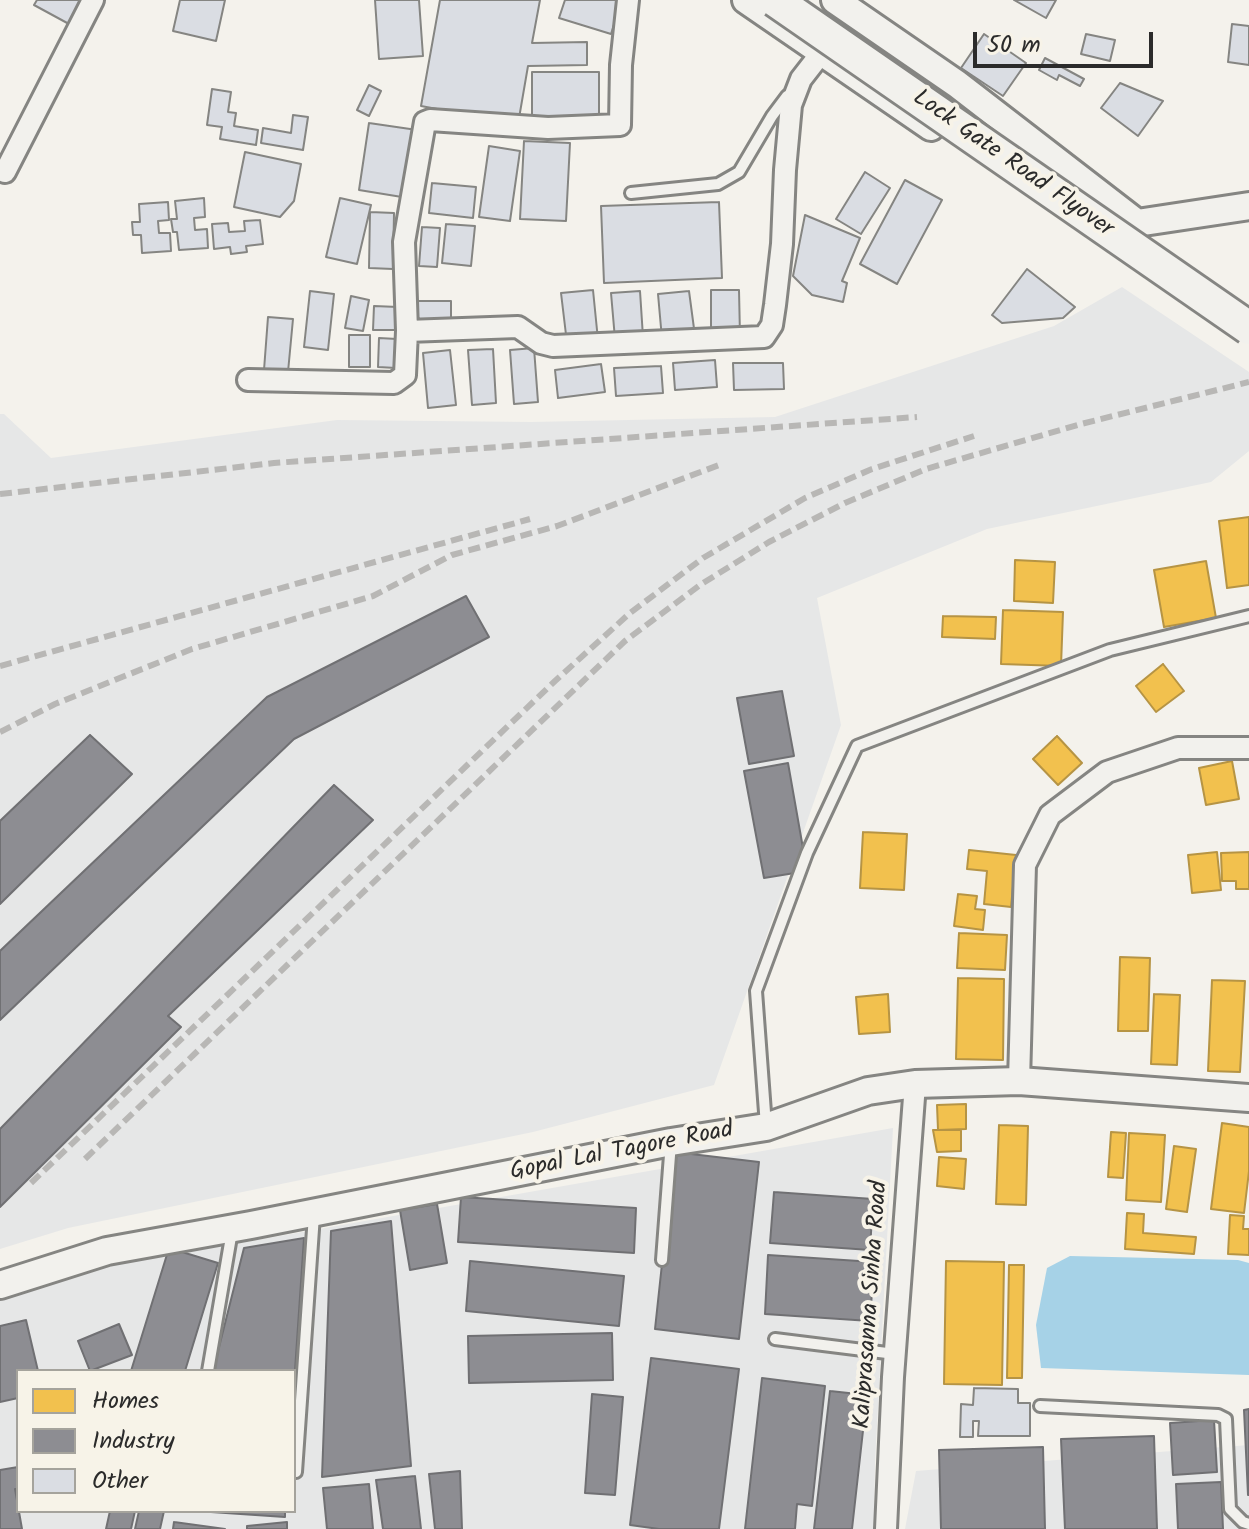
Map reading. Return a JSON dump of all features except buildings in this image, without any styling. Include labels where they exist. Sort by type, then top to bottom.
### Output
[{"type":"main road","name":"Lock Gate Road Flyover","points":[[775,0],[1249,328]]},
{"type":"street","points":[[5,172],[93,0]]},
{"type":"street","points":[[248,380],[394,383],[405,375],[404,242],[425,122],[548,128],[620,125],[621,65],[628,0]]},
{"type":"street","points":[[746,0],[1075,224],[1137,223],[1249,206]]},
{"type":"street","points":[[835,0],[957,84],[1137,223]]},
{"type":"street","points":[[407,331],[518,327],[541,343],[553,346],[764,337],[772,325],[782,244],[791,105],[801,79],[822,52]]},
{"type":"street","points":[[1019,1081],[1025,865],[1050,815],[1107,772],[1178,748],[1249,748]]},
{"type":"street","name":"Gopal Lal Tagore Road","points":[[0,1285],[107,1251],[671,1142],[766,1127],[868,1091],[915,1084],[1019,1081],[1249,1098]]},
{"type":"street","name":"Kaliprasanna Sinha Road","points":[[886,1529],[915,1084]]},
{"type":"lane","points":[[631,193],[718,184],[739,172],[772,116],[801,79]]},
{"type":"lane","points":[[766,1127],[756,991],[807,853],[857,746],[1110,650],[1249,616]]},
{"type":"lane","points":[[662,1260],[671,1142]]},
{"type":"lane","points":[[296,1472],[314,1213]]},
{"type":"lane","points":[[208,1369],[232,1228]]},
{"type":"lane","points":[[775,1339],[895,1354]]},
{"type":"lane","points":[[1040,1406],[1218,1415],[1226,1419],[1230,1509],[1249,1524]]},
{"type":"shaded area","points":[[1122,287],[1249,372],[1249,451],[1211,482],[987,529],[817,598],[841,725],[714,1085],[533,1132],[68,1228],[0,1249],[0,414],[4,414],[51,458],[337,420],[531,422],[775,417],[1054,326]]},
{"type":"shaded area","points":[[893,1128],[874,1529],[0,1529],[0,1301],[109,1266]]},
{"type":"shaded area","points":[[1249,1445],[1249,1529],[905,1529],[916,1471]]},
{"type":"water","points":[[1070,1256],[1238,1260],[1249,1263],[1249,1375],[1041,1368],[1036,1325],[1047,1268]]},
{"type":"railway","points":[[85,1159],[625,641],[700,585],[769,542],[845,503],[926,469],[1081,424],[1249,382]]},
{"type":"railway","points":[[0,494],[274,463],[917,417]]},
{"type":"railway","points":[[31,1183],[555,681],[630,613],[703,558],[805,498],[872,469],[974,436]]},
{"type":"railway","points":[[0,732],[55,704],[192,649],[373,596],[452,555],[557,526],[719,465]]},
{"type":"railway","points":[[0,666],[530,519]]}]
